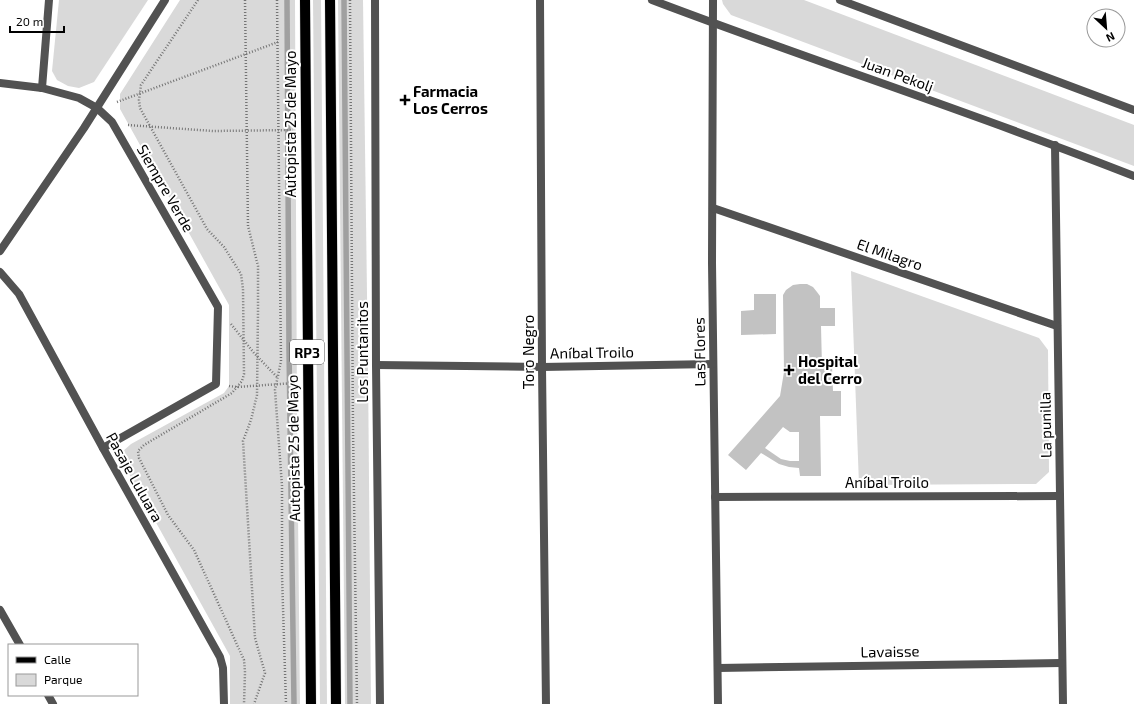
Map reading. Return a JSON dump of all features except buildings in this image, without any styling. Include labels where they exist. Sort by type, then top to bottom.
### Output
[{"type":"main road","name":"Autopista 25 de Mayo","points":[[304,0],[311,704]]},
{"type":"main road","name":"RP3","points":[[330,0],[331,259],[336,704]]},
{"type":"street","points":[[42,88],[49,0]]},
{"type":"street","points":[[0,251],[97,108],[165,0]]},
{"type":"street","name":"Los Puntanitos","points":[[375,0],[376,365],[380,704]]},
{"type":"street","name":"Toro Negro","points":[[540,0],[546,704]]},
{"type":"street","name":"Juan Pekolj","points":[[652,0],[713,24],[1055,145],[1134,176]]},
{"type":"street","name":"Las Flores","points":[[713,0],[712,263],[718,704]]},
{"type":"street","points":[[840,0],[1134,110]]},
{"type":"street","name":"Siempre Verde","points":[[0,83],[42,88],[79,98],[97,108],[112,122],[218,307]]},
{"type":"street","name":"La punilla","points":[[1055,145],[1061,663],[1063,704]]},
{"type":"street","name":"El Milagro","points":[[713,208],[1057,326]]},
{"type":"street","name":"Pasaje Luluara","points":[[0,272],[19,294],[220,657],[224,668],[224,704]]},
{"type":"street","points":[[103,448],[216,384],[218,307]]},
{"type":"street","name":"Aníbal Troilo","points":[[376,365],[542,366],[714,364]]},
{"type":"street","name":"Aníbal Troilo","points":[[715,497],[1060,496]]},
{"type":"street","points":[[0,610],[19,644]]},
{"type":"street","name":"Lavaisse","points":[[718,668],[1061,663]]},
{"type":"path","points":[[198,0],[141,85],[139,100],[140,108],[150,127],[207,229],[224,247],[241,274],[243,289],[244,374],[242,381],[232,393],[144,445],[138,451],[139,458],[168,515],[194,550],[244,660],[244,704]]},
{"type":"path","points":[[244,0],[248,226],[258,266],[258,357],[257,394],[251,420],[243,441],[255,638],[265,673],[254,704]]},
{"type":"path","points":[[277,0],[281,361],[275,390],[282,486],[282,575],[285,704]]},
{"type":"path","points":[[350,0],[353,428],[357,704]]},
{"type":"path","points":[[97,108],[140,94],[278,42]]},
{"type":"path","points":[[112,122],[134,126],[213,131],[296,130]]},
{"type":"path","points":[[218,307],[258,357],[278,378]]},
{"type":"path","points":[[216,384],[237,387],[298,383]]},
{"type":"green space","points":[[59,0],[148,0],[94,82],[79,88],[68,86],[57,80],[52,71]]},
{"type":"green space","points":[[180,0],[295,0],[300,704],[230,704],[230,656],[123,463],[122,452],[131,444],[224,393],[229,386],[229,305],[120,109],[120,94]]},
{"type":"green space","points":[[313,0],[321,0],[327,704],[320,704]]},
{"type":"green space","points":[[338,0],[363,0],[371,704],[345,704]]},
{"type":"green space","points":[[722,0],[804,0],[1134,125],[1134,166],[731,15],[723,4]]},
{"type":"green space","points":[[851,271],[1039,338],[1048,350],[1049,472],[1036,484],[859,485]]},
{"type":"waterway","points":[[287,0],[289,349],[294,704]]},
{"type":"waterway","points":[[344,0],[350,704]]},
{"type":"place","name":"Farmacia Los Cerros","points":[[405,100]]},
{"type":"place","name":"Hospital del Cerro","points":[[789,370]]}]
